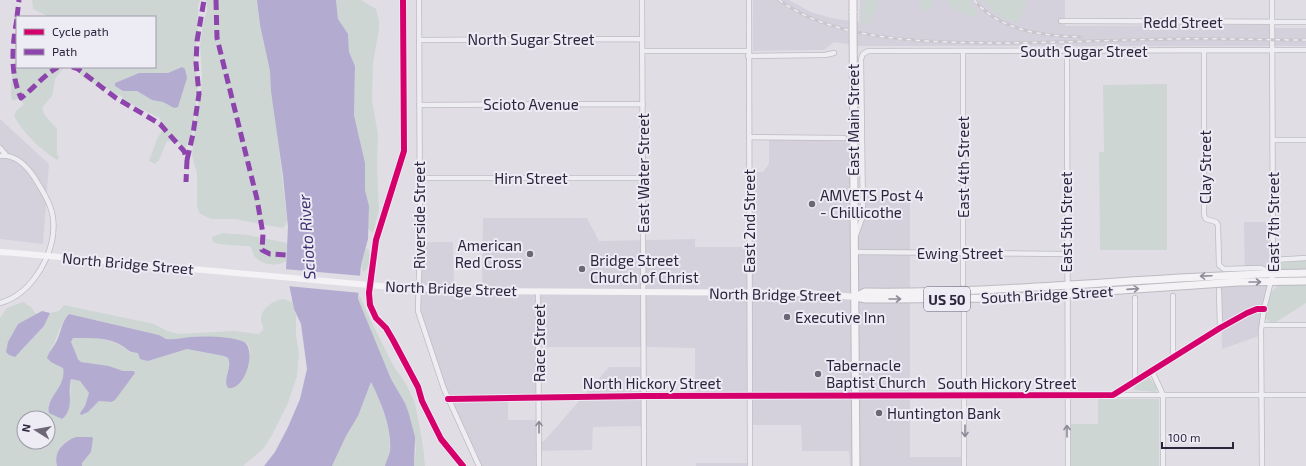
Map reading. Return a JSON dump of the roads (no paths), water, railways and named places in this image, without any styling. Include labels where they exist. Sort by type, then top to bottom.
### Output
[{"type":"main road","name":"East Main Street","points":[[853,0],[856,466]]},
{"type":"main road","name":"North Bridge Street","points":[[0,252],[418,289],[538,292],[644,291],[807,293],[856,297]]},
{"type":"main road","name":"South Bridge Street","points":[[856,297],[865,292],[972,290],[1273,273],[1306,273]]},
{"type":"main road","name":"South Bridge Street","points":[[856,297],[866,299],[1014,297],[1238,282],[1306,282]]},
{"type":"street","name":"Riverside Street","points":[[419,0],[418,316],[448,399],[479,466]]},
{"type":"street","name":"East Water Street","points":[[642,0],[644,466]]},
{"type":"street","name":"East 2nd Street","points":[[749,0],[750,466]]},
{"type":"street","name":"East 7th Street","points":[[1262,466],[1262,325],[1264,309],[1273,282],[1272,0]]},
{"type":"street","name":"Redd Street","points":[[1061,21],[1306,22]]},
{"type":"street","name":"North Sugar Street","points":[[419,40],[642,39]]},
{"type":"street","name":"East 5th Street","points":[[1067,50],[1066,293],[1068,466]]},
{"type":"street","name":"South Sugar Street","points":[[863,54],[868,51],[1306,50]]},
{"type":"street","points":[[643,51],[824,55],[834,53]]},
{"type":"street","name":"East 4th Street","points":[[963,51],[963,284]]},
{"type":"street","name":"Clay Street","points":[[1204,51],[1204,215],[1206,219],[1216,222],[1218,225],[1219,265],[1224,269],[1261,268],[1273,273]]},
{"type":"street","name":"East Main Street","points":[[854,239],[863,216],[861,59],[863,54]]},
{"type":"street","name":"Scioto Avenue","points":[[419,105],[643,104]]},
{"type":"street","points":[[749,137],[844,138]]},
{"type":"street","points":[[1273,140],[1306,140]]},
{"type":"street","points":[[0,148],[6,155],[23,164],[43,190],[52,213],[53,227],[48,251],[35,278],[15,296],[0,303]]},
{"type":"street","points":[[0,156],[6,155]]},
{"type":"street","name":"Hirn Street","points":[[419,178],[643,178]]},
{"type":"street","name":"Ewing Street","points":[[855,252],[1066,254]]},
{"type":"street","points":[[1273,260],[1306,258]]},
{"type":"street","points":[[1219,290],[1220,328]]},
{"type":"street","name":"Race Street","points":[[538,292],[539,466]]},
{"type":"street","points":[[1173,296],[1173,358]]},
{"type":"street","points":[[1135,298],[1135,381]]},
{"type":"street","points":[[964,308],[964,466]]},
{"type":"street","points":[[1113,395],[1220,328],[1247,313],[1257,309],[1264,309]]},
{"type":"street","points":[[1262,325],[1306,325]]},
{"type":"street","points":[[1152,371],[1163,395],[1163,466]]},
{"type":"street","name":"North Hickory Street","points":[[448,399],[856,395]]},
{"type":"street","name":"South Hickory Street","points":[[856,395],[1306,395]]},
{"type":"water","name":"Scioto River","points":[[257,0],[336,0],[338,19],[348,34],[349,52],[355,66],[354,115],[365,163],[365,190],[369,206],[368,239],[361,265],[358,299],[391,379],[405,403],[409,414],[415,437],[414,466],[385,466],[390,451],[388,424],[371,382],[358,416],[346,436],[332,466],[264,466],[275,452],[288,427],[300,399],[307,369],[301,324],[294,309],[286,269],[288,227],[283,176],[271,91],[270,71],[260,25]]},
{"type":"water","points":[[182,67],[185,69],[187,78],[178,107],[174,108],[163,102],[152,100],[137,91],[123,91],[115,86],[115,83],[139,73],[168,73]]},
{"type":"water","points":[[42,311],[50,313],[44,326],[15,357],[9,355],[6,352],[8,342],[18,324]]},
{"type":"water","points":[[69,314],[159,335],[166,339],[223,337],[242,341],[247,345],[249,351],[248,368],[240,383],[234,387],[228,388],[226,380],[229,362],[228,358],[224,356],[187,349],[148,361],[140,359],[138,353],[130,351],[116,342],[98,338],[73,338],[71,342],[78,359],[81,362],[109,366],[123,371],[134,371],[135,373],[115,400],[111,402],[99,401],[88,412],[81,415],[80,413],[85,406],[89,393],[80,381],[71,379],[70,405],[66,415],[62,419],[56,416],[56,410],[49,410],[49,408],[50,402],[62,381],[63,368],[51,362],[47,358],[57,340],[66,317]]},
{"type":"water","points":[[76,437],[92,437],[93,439],[91,452],[82,463],[82,466],[57,466],[56,461],[60,448],[67,441]]},
{"type":"railway","points":[[779,0],[801,14],[826,24],[853,31],[910,40],[992,43],[1190,39],[1306,40]]},
{"type":"railway","points":[[974,0],[996,19],[1023,30],[1052,35],[1082,37]]},
{"type":"place","name":"AMVETS Post 4 - Chillicothe","points":[[812,204]]},
{"type":"place","name":"American Red Cross","points":[[530,254]]},
{"type":"place","name":"Bridge Street Church of Christ","points":[[582,269]]},
{"type":"place","name":"Executive Inn","points":[[787,317]]},
{"type":"place","name":"Tabernacle Baptist Church","points":[[818,374]]},
{"type":"place","name":"Huntington Bank","points":[[879,413]]}]
